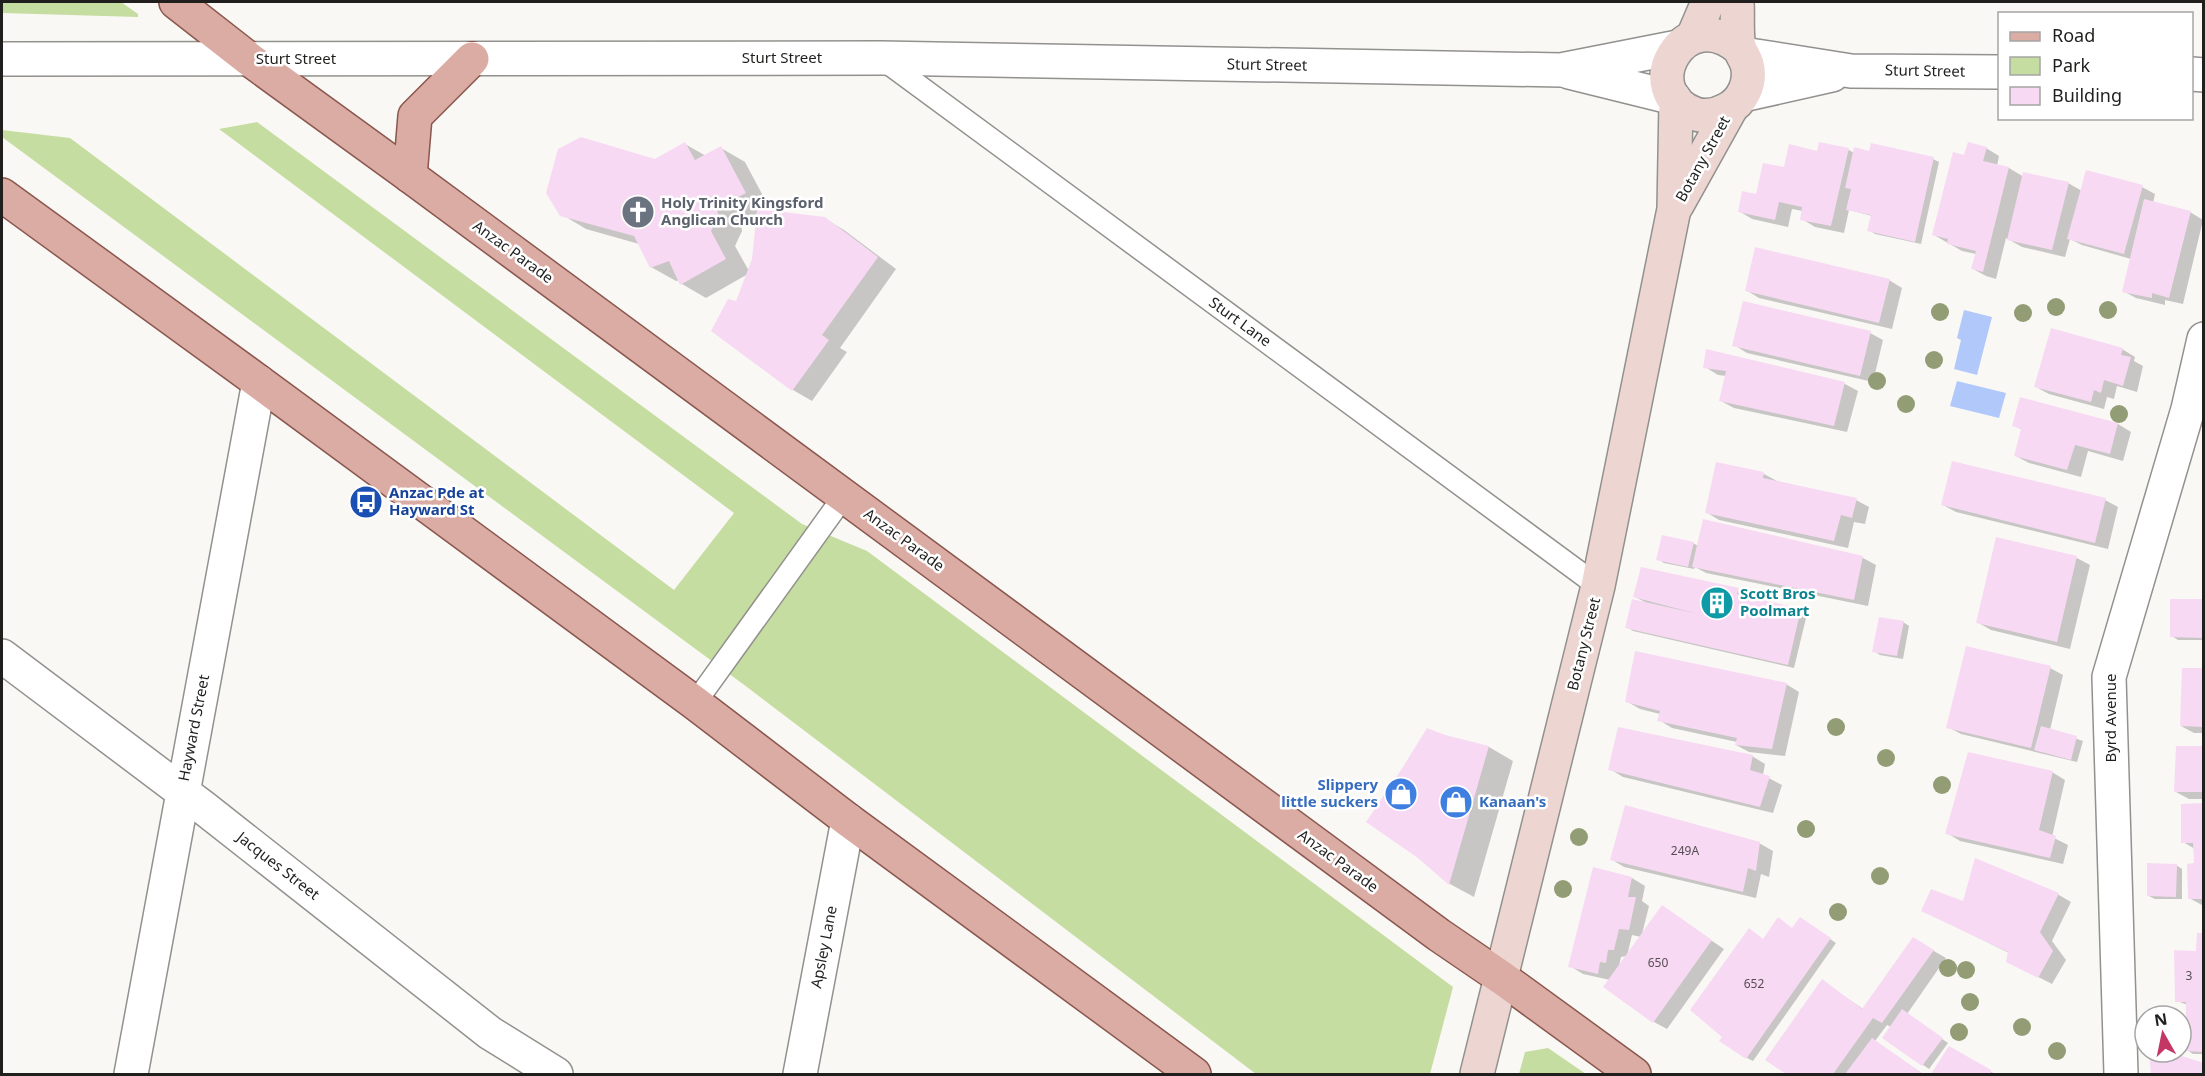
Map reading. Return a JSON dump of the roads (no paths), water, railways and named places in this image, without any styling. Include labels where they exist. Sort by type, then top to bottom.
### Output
[{"type":"main road","name":"Anzac Parade","points":[[176,2],[249,59],[1438,935],[1635,1074]]},
{"type":"main road","points":[[410,176],[415,116],[472,59]]},
{"type":"main road","points":[[2,195],[260,382],[1194,1074]]},
{"type":"street","points":[[1708,2],[1668,66],[1667,78],[1675,100],[1696,114],[1708,116],[1737,101],[1748,85],[1749,74],[1741,52],[1737,2]]},
{"type":"street","points":[[1685,42],[1706,34],[1718,35],[1730,40],[1741,52]]},
{"type":"street","name":"Sturt Street","points":[[1561,70],[1685,42]]},
{"type":"street","name":"Sturt Street","points":[[1741,52],[1851,71],[1998,72]]},
{"type":"street","name":"Sturt Street","points":[[2,58],[881,58],[1561,70],[1675,100]]},
{"type":"street","name":"Sturt Street","points":[[1737,101],[1851,71]]},
{"type":"street","name":"Botany Street","points":[[1477,1074],[1598,586],[1674,209],[1675,100]]},
{"type":"street","name":"Botany Street","points":[[1674,209],[1737,101]]},
{"type":"street","name":"Byrd Avenue","points":[[2121,1074],[2109,677],[2188,409],[2204,339]]},
{"type":"street","name":"Hayward Street","points":[[131,1074],[260,382]]},
{"type":"street","name":"Jacques Street","points":[[2,656],[182,791],[490,1033],[556,1074]]},
{"type":"street","name":"Apsley Lane","points":[[800,1074],[848,819]]},
{"type":"lane","name":"Sturt Lane","points":[[881,58],[1598,586]]},
{"type":"lane","points":[[695,703],[844,496]]},
{"type":"water","points":[[1964,310],[1992,317],[1977,375],[1954,369],[1961,340],[1957,338]]},
{"type":"water","points":[[1957,381],[2006,393],[1999,418],[1950,406]]},
{"type":"place","name":"Holy Trinity Kingsford Anglican Church","points":[[638,212]]},
{"type":"place","name":"Anzac Pde at Hayward St","points":[[366,502]]},
{"type":"place","name":"Scott Bros Poolmart","points":[[1717,603]]},
{"type":"place","name":"Slippery little suckers","points":[[1401,794]]},
{"type":"place","name":"Kanaan's","points":[[1456,802]]}]
